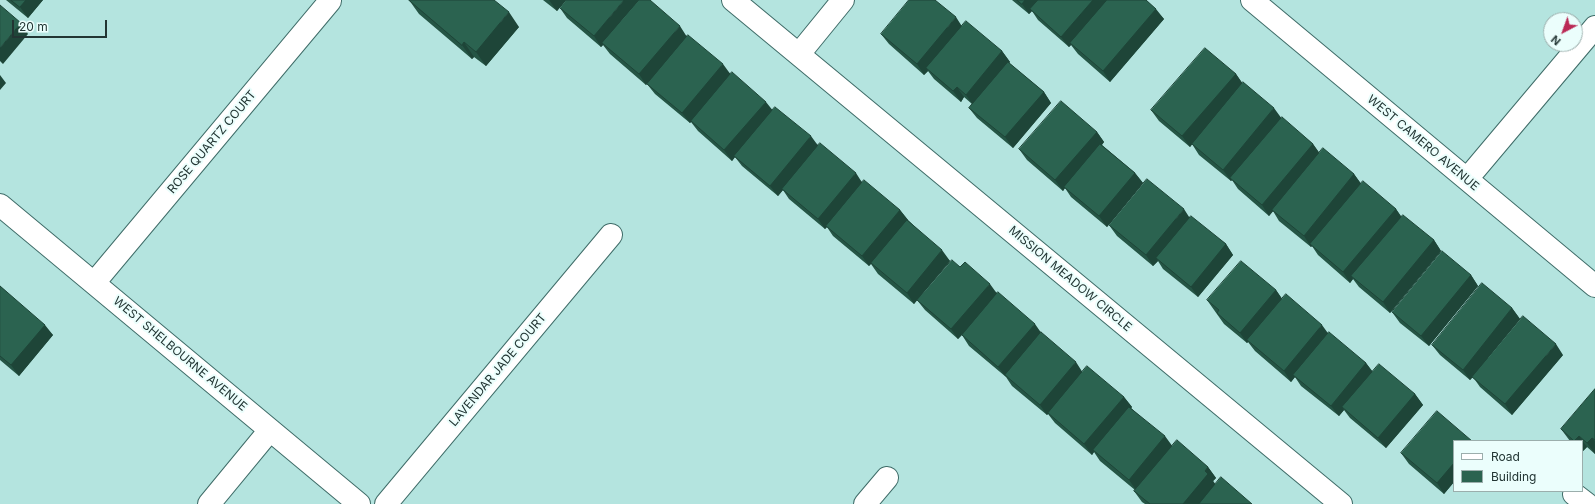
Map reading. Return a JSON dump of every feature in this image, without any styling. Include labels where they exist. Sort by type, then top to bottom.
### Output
[{"type":"street","name":"MISSION MEADOW CIRCLE","points":[[734,0],[1341,504]]},
{"type":"street","points":[[799,54],[843,0]]},
{"type":"street","name":"WEST CAMERO AVENUE","points":[[1252,0],[1595,286]]},
{"type":"street","name":"ROSE QUARTZ COURT","points":[[94,283],[330,1]]},
{"type":"street","points":[[1467,179],[1595,27]]},
{"type":"street","name":"WEST SHELBOURNE AVENUE","points":[[0,205],[359,504]]},
{"type":"street","name":"LAVENDAR JADE COURT","points":[[386,504],[611,235]]},
{"type":"street","points":[[209,504],[270,430]]},
{"type":"street","points":[[865,504],[887,478]]},
{"type":"building","points":[[11,0],[26,0],[20,7]]},
{"type":"building","points":[[409,0],[494,0],[509,12],[476,52],[464,42],[462,45]]},
{"type":"building","points":[[566,0],[624,0],[594,36],[560,8]]},
{"type":"building","points":[[639,0],[650,0],[680,26],[639,74],[602,43]]},
{"type":"building","points":[[909,0],[935,0],[956,17],[917,64],[881,34]]},
{"type":"building","points":[[1017,0],[1025,0],[1022,4]]},
{"type":"building","points":[[1038,0],[1093,0],[1061,37],[1030,9]]},
{"type":"building","points":[[1107,0],[1146,0],[1156,9],[1103,71],[1070,43]]},
{"type":"building","points":[[0,5],[21,23],[0,48]]},
{"type":"building","points":[[966,21],[1002,51],[966,95],[957,87],[953,91],[926,68]]},
{"type":"building","points":[[688,35],[723,64],[682,113],[647,84]]},
{"type":"building","points":[[1205,48],[1236,74],[1182,136],[1151,110]]},
{"type":"building","points":[[1008,62],[1044,92],[1005,137],[969,108]]},
{"type":"building","points":[[732,72],[766,102],[724,150],[691,121]]},
{"type":"building","points":[[1243,82],[1274,108],[1223,170],[1192,144]]},
{"type":"building","points":[[1061,101],[1097,132],[1055,180],[1019,149]]},
{"type":"building","points":[[775,107],[811,136],[770,186],[734,156]]},
{"type":"building","points":[[1282,117],[1313,144],[1262,205],[1230,178]]},
{"type":"building","points":[[820,143],[856,173],[818,219],[782,189]]},
{"type":"building","points":[[1100,144],[1135,173],[1099,216],[1064,187]]},
{"type":"building","points":[[1323,148],[1354,174],[1304,236],[1272,210]]},
{"type":"building","points":[[1147,179],[1184,209],[1146,255],[1109,225]]},
{"type":"building","points":[[864,180],[900,210],[862,256],[826,226]]},
{"type":"building","points":[[1363,181],[1396,209],[1343,272],[1310,244]]},
{"type":"building","points":[[1403,215],[1434,240],[1383,302],[1351,276]]},
{"type":"building","points":[[1191,216],[1226,244],[1191,287],[1156,258]]},
{"type":"building","points":[[907,220],[942,250],[907,293],[871,263]]},
{"type":"building","points":[[1442,251],[1471,275],[1421,336],[1392,312]]},
{"type":"building","points":[[952,260],[960,267],[965,262],[990,284],[951,329],[917,300]]},
{"type":"building","points":[[1241,261],[1276,290],[1240,333],[1217,313],[1219,310],[1207,300]]},
{"type":"building","points":[[1482,283],[1512,308],[1463,370],[1432,345]]},
{"type":"building","points":[[0,286],[45,325],[11,365],[0,356]]},
{"type":"building","points":[[998,292],[1035,324],[998,367],[962,335]]},
{"type":"building","points":[[1286,294],[1322,325],[1284,371],[1247,340]]},
{"type":"building","points":[[1523,316],[1556,344],[1505,404],[1472,377]]},
{"type":"building","points":[[1041,332],[1076,362],[1040,405],[1005,375]]},
{"type":"building","points":[[1329,332],[1366,363],[1331,406],[1293,375]]},
{"type":"building","points":[[1379,364],[1415,394],[1378,438],[1342,407]]},
{"type":"building","points":[[1087,366],[1124,397],[1084,444],[1048,413]]},
{"type":"building","points":[[1595,389],[1595,440],[1592,438],[1587,443],[1579,436],[1573,440],[1561,429]]},
{"type":"building","points":[[1129,407],[1165,436],[1129,480],[1093,450]]},
{"type":"building","points":[[1437,411],[1471,440],[1453,440],[1453,464],[1437,483],[1401,453]]},
{"type":"building","points":[[1177,440],[1208,467],[1205,471],[1208,474],[1183,504],[1150,504],[1134,491]]},
{"type":"building","points":[[1221,477],[1252,504],[1199,504]]}]
